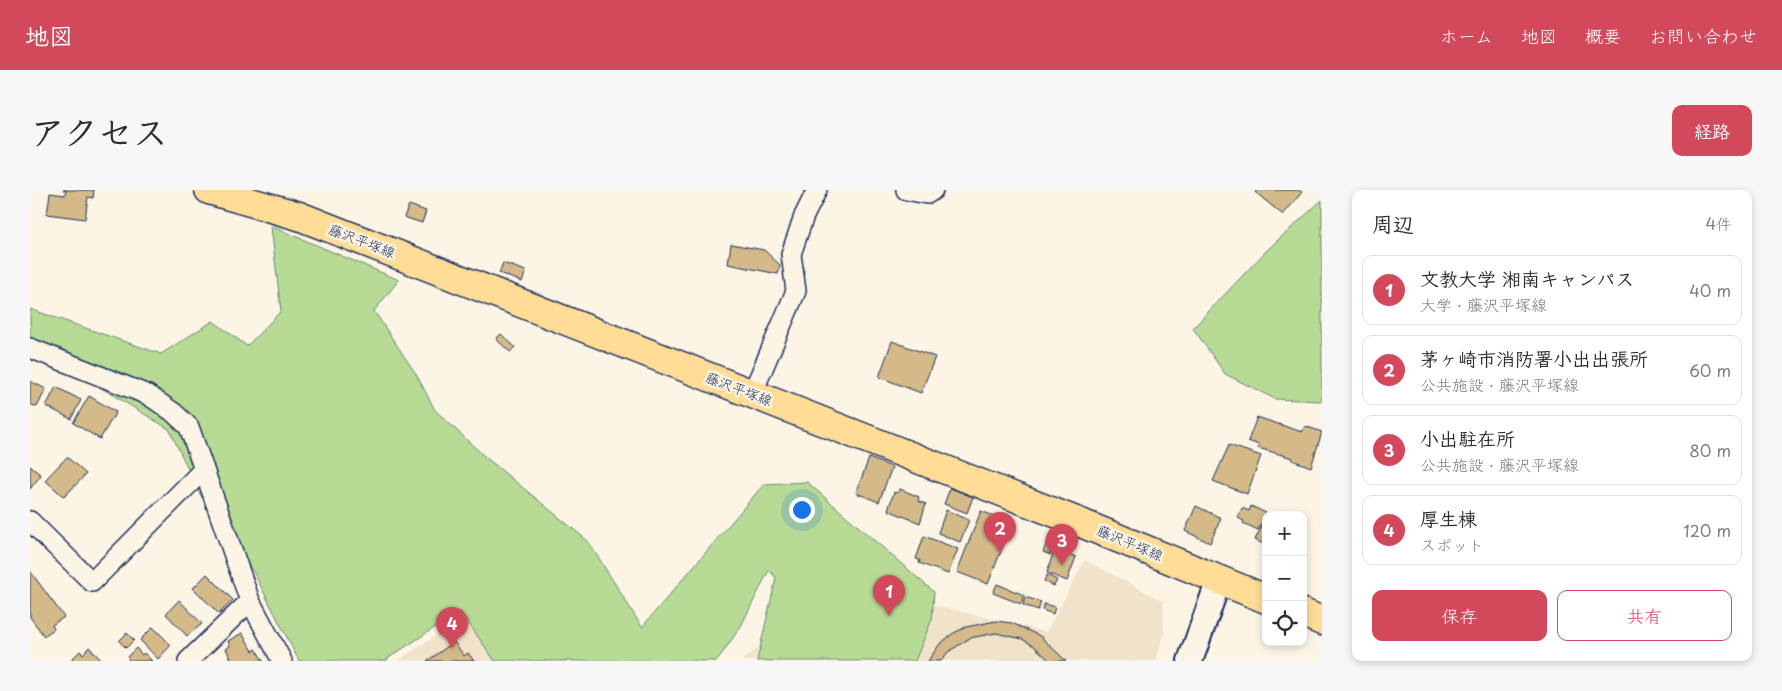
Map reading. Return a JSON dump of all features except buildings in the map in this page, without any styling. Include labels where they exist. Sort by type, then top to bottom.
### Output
[{"type":"main road","name":"藤沢平塚線","points":[[209,190],[299,216],[1081,523],[1262,597]]},
{"type":"main road","points":[[1307,615],[1322,621]]},
{"type":"street","points":[[752,394],[796,291],[791,254],[804,216],[817,190]]},
{"type":"street","points":[[906,190],[927,194],[933,190]]},
{"type":"street","points":[[30,348],[148,395],[173,412],[189,427],[250,601],[282,661]]},
{"type":"street","points":[[30,521],[92,582],[204,470]]},
{"type":"street","points":[[1190,661],[1219,580]]},
{"type":"street","points":[[188,661],[250,601]]},
{"type":"shaded area","points":[[1085,560],[1163,601],[1164,633],[1156,661],[742,661],[838,582],[1046,632]]},
{"type":"shaded area","points":[[480,607],[571,661],[397,661]]},
{"type":"green space","points":[[1322,200],[1322,401],[1275,399],[1225,374],[1193,328],[1266,251]]},
{"type":"green space","points":[[271,226],[399,280],[374,311],[416,374],[435,410],[484,456],[588,541],[642,627],[764,484],[807,482],[934,592],[932,619],[915,661],[757,661],[776,578],[769,570],[741,626],[717,661],[495,661],[460,611],[387,659],[387,661],[299,661],[254,573],[201,496],[169,429],[88,380],[30,352],[30,309],[161,354],[213,321],[247,346],[281,311]]},
{"type":"place","name":"茅ヶ崎市消防署小出出張所","points":[[1000,553]]},
{"type":"place","name":"小出駐在所","points":[[1062,565]]},
{"type":"place","name":"文教大学 湘南キャンパス","points":[[889,616]]},
{"type":"place","name":"厚生棟","points":[[452,648]]}]
